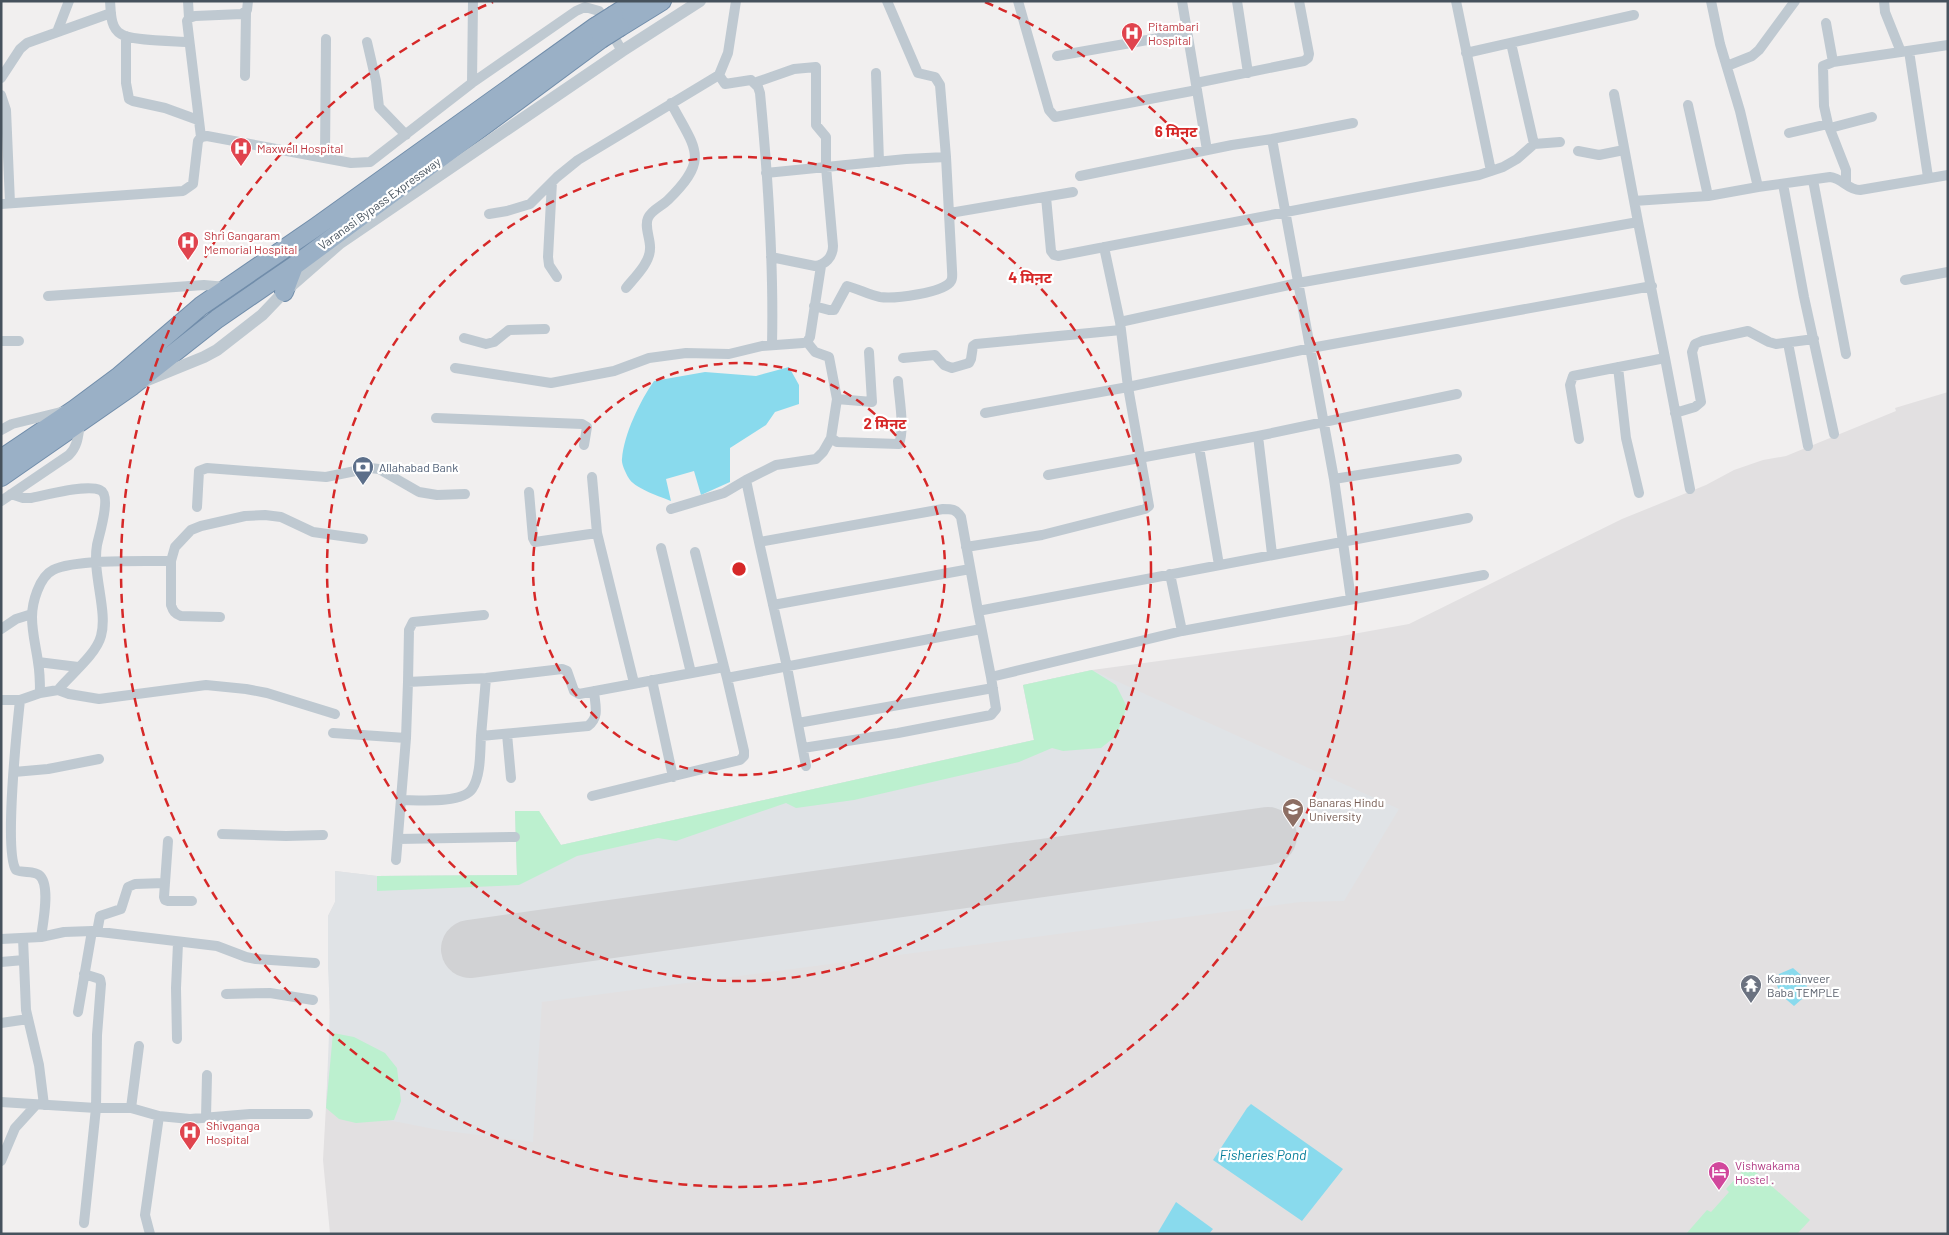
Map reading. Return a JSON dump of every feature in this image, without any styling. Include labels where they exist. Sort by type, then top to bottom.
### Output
[{"type":"highway","name":"Varanasi Bypass Expressway","points":[[1,478],[77,416],[118,377],[201,306],[605,20],[636,1]]},
{"type":"highway","name":"Varanasi Bypass Expressway","points":[[1,459],[132,386],[217,319],[294,266],[605,20],[662,1]]},
{"type":"highway","points":[[284,292],[294,266]]},
{"type":"street","points":[[57,32],[68,1]]},
{"type":"street","points":[[110,1],[114,27],[121,34],[188,42]]},
{"type":"street","points":[[1,95],[6,110],[6,204],[183,191],[193,184],[200,137],[188,42],[188,1]]},
{"type":"street","points":[[246,76],[246,13],[248,1]]},
{"type":"street","points":[[472,83],[473,1]]},
{"type":"street","points":[[132,386],[217,350],[262,315],[284,292],[340,243],[622,51],[700,1]]},
{"type":"street","points":[[489,214],[508,211],[530,204],[552,182],[584,156],[719,74],[728,52],[736,1]]},
{"type":"street","points":[[814,306],[834,310],[847,286],[888,298],[941,288],[951,281],[950,213],[939,81],[935,77],[918,72],[887,1]]},
{"type":"street","points":[[1018,1],[1049,110],[1055,118],[1298,63],[1308,58],[1298,1]]},
{"type":"street","points":[[1182,1],[1207,150]]},
{"type":"street","points":[[1237,1],[1248,73]]},
{"type":"street","points":[[1456,1],[1491,171]]},
{"type":"street","points":[[1711,1],[1720,44],[1740,111],[1758,187]]},
{"type":"street","points":[[1727,66],[1752,56],[1759,50],[1795,1]]},
{"type":"street","points":[[1884,1],[1885,12],[1905,52],[1928,177]]},
{"type":"street","points":[[200,137],[207,136],[351,164],[370,162],[472,83],[576,11],[585,7],[605,20],[622,51]]},
{"type":"street","points":[[1,78],[20,49],[28,43],[111,13]]},
{"type":"street","points":[[189,18],[246,13]]},
{"type":"street","points":[[1466,53],[1634,15]]},
{"type":"street","points":[[1826,23],[1833,62]]},
{"type":"street","points":[[1057,56],[1187,33]]},
{"type":"street","points":[[126,36],[126,83],[129,98],[133,101],[165,108],[198,120]]},
{"type":"street","points":[[325,158],[326,39]]},
{"type":"street","points":[[367,42],[376,81],[379,107],[406,136]]},
{"type":"street","points":[[1510,43],[1534,144]]},
{"type":"street","points":[[1846,184],[1846,170],[1829,126],[1824,106],[1821,69],[1825,64],[1833,62],[1948,45]]},
{"type":"street","points":[[719,74],[725,84],[747,80],[754,82],[794,69],[816,67],[816,125],[826,137],[826,167],[833,251],[831,257],[821,266],[810,337],[807,342]]},
{"type":"street","points":[[876,73],[879,162]]},
{"type":"street","points":[[754,82],[760,93],[766,173],[771,257],[772,345]]},
{"type":"street","points":[[1614,94],[1690,489]]},
{"type":"street","points":[[626,288],[650,254],[648,219],[651,213],[681,187],[693,170],[695,157],[693,145],[671,103]]},
{"type":"street","points":[[1688,105],[1708,196]]},
{"type":"street","points":[[1789,133],[1872,117]]},
{"type":"street","points":[[1080,176],[1232,144],[1272,139],[1353,123]]},
{"type":"street","points":[[1272,139],[1287,212],[1298,283],[1334,478],[1351,599]]},
{"type":"street","points":[[1046,197],[1052,251],[1054,255],[1058,256],[1479,175],[1517,159],[1534,144],[1560,142]]},
{"type":"street","points":[[1578,151],[1599,155],[1624,150]]},
{"type":"street","points":[[766,173],[946,157]]},
{"type":"street","points":[[1634,201],[1708,196],[1834,177],[1852,189],[1860,190],[1948,175]]},
{"type":"street","points":[[1812,180],[1846,354]]},
{"type":"street","points":[[552,182],[548,257],[549,265],[558,277]]},
{"type":"street","points":[[1783,184],[1834,434]]},
{"type":"street","points":[[950,213],[1073,192]]},
{"type":"street","points":[[903,358],[935,355],[944,365],[952,368],[969,363],[973,346],[976,344],[1121,326],[1298,283],[1638,222]]},
{"type":"street","points":[[966,547],[1042,535],[1145,509],[1149,506],[1128,388],[1121,326],[1104,247]]},
{"type":"street","points":[[771,257],[821,266]]},
{"type":"street","points":[[1905,280],[1948,272]]},
{"type":"street","points":[[48,296],[204,285],[229,288]]},
{"type":"street","points":[[985,412],[1128,388],[1311,348],[1652,286]]},
{"type":"street","points":[[464,338],[486,344],[494,342],[509,330],[545,329]]},
{"type":"street","points":[[1674,413],[1695,407],[1701,402],[1692,352],[1695,344],[1748,331],[1769,342],[1788,343],[1814,339]]},
{"type":"street","points":[[1,341],[19,341]]},
{"type":"street","points":[[454,368],[552,383],[614,371],[649,358],[686,353],[729,354],[772,345],[807,342]]},
{"type":"street","points":[[671,509],[724,493],[776,465],[816,459],[823,452],[831,438],[837,399],[829,357],[815,352],[807,342]]},
{"type":"street","points":[[1788,343],[1808,446]]},
{"type":"street","points":[[837,399],[872,402],[869,352]]},
{"type":"street","points":[[1580,439],[1570,380],[1573,376],[1665,358]]},
{"type":"street","points":[[1618,367],[1626,438],[1639,493]]},
{"type":"street","points":[[831,438],[837,442],[899,444],[901,412],[898,381]]},
{"type":"street","points":[[1048,475],[1258,436],[1324,420],[1456,394]]},
{"type":"street","points":[[1,430],[12,424],[77,416],[78,441],[69,455],[1,501]]},
{"type":"street","points":[[436,418],[550,421],[582,424],[587,427],[584,446]]},
{"type":"street","points":[[1258,436],[1272,554]]},
{"type":"street","points":[[1199,447],[1219,565]]},
{"type":"street","points":[[1334,478],[1457,459]]},
{"type":"street","points":[[197,508],[199,471],[207,468],[326,476],[370,468],[379,469],[419,492],[437,496],[465,494]]},
{"type":"street","points":[[592,477],[597,533],[634,683]]},
{"type":"street","points":[[746,480],[787,667],[806,766]]},
{"type":"street","points":[[11,494],[23,498],[32,498],[83,489],[99,490],[103,493],[104,520],[97,545],[96,563],[101,613],[101,638],[96,647],[58,690]]},
{"type":"street","points":[[529,492],[533,538],[535,542],[597,533]]},
{"type":"street","points":[[759,542],[944,509],[952,509],[958,512],[960,517],[996,709],[991,714],[898,733],[803,748]]},
{"type":"street","points":[[220,618],[182,616],[176,614],[171,605],[171,561],[176,547],[190,530],[254,515],[281,517],[313,532],[363,539]]},
{"type":"street","points":[[978,611],[1468,518]]},
{"type":"street","points":[[660,548],[691,673]]},
{"type":"street","points":[[592,796],[740,760],[744,756],[727,678],[695,552]]},
{"type":"street","points":[[40,693],[32,614],[36,597],[47,575],[52,570],[61,567],[96,563],[171,561]]},
{"type":"street","points":[[773,605],[970,569]]},
{"type":"street","points":[[1170,574],[1182,631]]},
{"type":"street","points":[[991,676],[1182,631],[1484,575]]},
{"type":"street","points":[[1,628],[32,614]]},
{"type":"street","points":[[396,860],[406,738],[409,630],[413,622],[484,615]]},
{"type":"street","points":[[727,678],[981,629]]},
{"type":"street","points":[[38,662],[78,667]]},
{"type":"street","points":[[408,682],[486,678],[562,668],[567,671],[574,692],[579,694],[724,667]]},
{"type":"street","points":[[401,800],[453,799],[464,797],[471,791],[477,774],[486,678]]},
{"type":"street","points":[[652,680],[673,777]]},
{"type":"street","points":[[1,700],[20,700],[40,693],[58,690],[69,694],[99,698],[206,685],[267,693],[335,714]]},
{"type":"street","points":[[798,723],[993,688]]},
{"type":"street","points":[[482,736],[588,726],[596,716],[594,691]]},
{"type":"street","points":[[20,700],[11,841],[14,867],[20,872],[37,873],[46,884],[41,937]]},
{"type":"street","points":[[333,733],[406,738]]},
{"type":"street","points":[[506,734],[511,778]]},
{"type":"street","points":[[14,772],[48,769],[99,759]]},
{"type":"street","points":[[1,793],[13,796]]},
{"type":"street","points":[[222,834],[323,835]]},
{"type":"street","points":[[398,839],[515,836]]},
{"type":"street","points":[[168,841],[164,883],[165,900],[192,901]]},
{"type":"street","points":[[78,1012],[84,974],[100,916],[121,909],[128,887],[135,884],[164,883]]},
{"type":"street","points":[[1,939],[41,937],[64,932],[95,932],[217,946],[251,958],[315,963]]},
{"type":"street","points":[[1,1161],[15,1128],[40,1105],[39,1065],[28,1019],[23,938]]},
{"type":"street","points":[[177,1039],[176,988],[178,942]]},
{"type":"street","points":[[1,962],[24,960]]},
{"type":"street","points":[[84,974],[97,976],[101,984],[97,1035],[96,1108],[84,1223]]},
{"type":"street","points":[[226,994],[270,993],[312,1000]]},
{"type":"street","points":[[1,1023],[28,1019]]},
{"type":"street","points":[[131,1108],[138,1046]]},
{"type":"street","points":[[206,1117],[207,1075]]},
{"type":"street","points":[[1,1102],[96,1108],[131,1108],[159,1116],[190,1119],[250,1114],[308,1114]]},
{"type":"street","points":[[150,1234],[145,1215],[159,1116]]},
{"type":"shaded area","name":"Banaras Hindu University","points":[[1948,392],[1948,1234],[330,1234],[323,1160],[330,1034],[328,916],[335,902],[335,871],[377,876],[517,875],[515,811],[539,811],[561,845],[1034,740],[1023,685],[1092,670],[1336,637],[1409,624],[1622,519],[1706,485],[1734,470],[1763,460],[1786,456],[1896,411],[1895,408]]},
{"type":"shaded area","points":[[1092,670],[1399,809],[1344,901],[1300,902],[542,1002],[533,1142],[439,1130],[326,1108],[330,1010],[328,916],[335,902],[335,871],[377,876],[517,875],[515,811],[539,811],[561,845],[1034,740],[1023,685]]},
{"type":"green space","points":[[1092,670],[1116,685],[1127,707],[1116,736],[1101,748],[1063,751],[1052,748],[1019,762],[854,800],[796,808],[786,803],[676,841],[658,838],[577,856],[519,885],[377,891],[377,876],[517,875],[515,811],[539,811],[561,845],[1034,740],[1023,685]]},
{"type":"green space","points":[[333,1033],[354,1037],[385,1053],[397,1068],[401,1101],[394,1120],[356,1123],[339,1119],[326,1108]]},
{"type":"green space","points":[[1748,1165],[1810,1220],[1797,1234],[1686,1234],[1707,1210],[1711,1212],[1729,1192],[1726,1189]]},
{"type":"water","points":[[789,367],[799,385],[799,404],[775,412],[766,425],[730,448],[730,482],[701,495],[694,471],[666,479],[671,501],[643,490],[630,480],[622,464],[623,449],[643,398],[654,381],[705,372],[756,376]]},
{"type":"water","points":[[1793,968],[1801,975],[1810,992],[1794,1006],[1781,995],[1776,983],[1779,974]]},
{"type":"water","name":"Fisheries Pond","points":[[1251,1104],[1343,1169],[1302,1221],[1213,1160]]},
{"type":"water","points":[[1176,1202],[1213,1229],[1209,1234],[1157,1234]]},
{"type":"runway","points":[[470,949],[1268,836]]},
{"type":"place","name":"Pitambari Hospital","points":[[1132,52]]},
{"type":"place","name":"Maxwell Hospital","points":[[241,167]]},
{"type":"place","name":"Shri Gangaram Memorial Hospital","points":[[188,261]]},
{"type":"place","name":"Allahabad Bank","points":[[363,486]]},
{"type":"place","name":"Banaras Hindu University","points":[[1293,828]]},
{"type":"place","name":"Karmanveer Baba TEMPLE","points":[[1751,1004]]},
{"type":"place","name":"Shivganga Hospital","points":[[190,1151]]},
{"type":"place","name":"Vishwakama Hostel .","points":[[1719,1191]]}]
